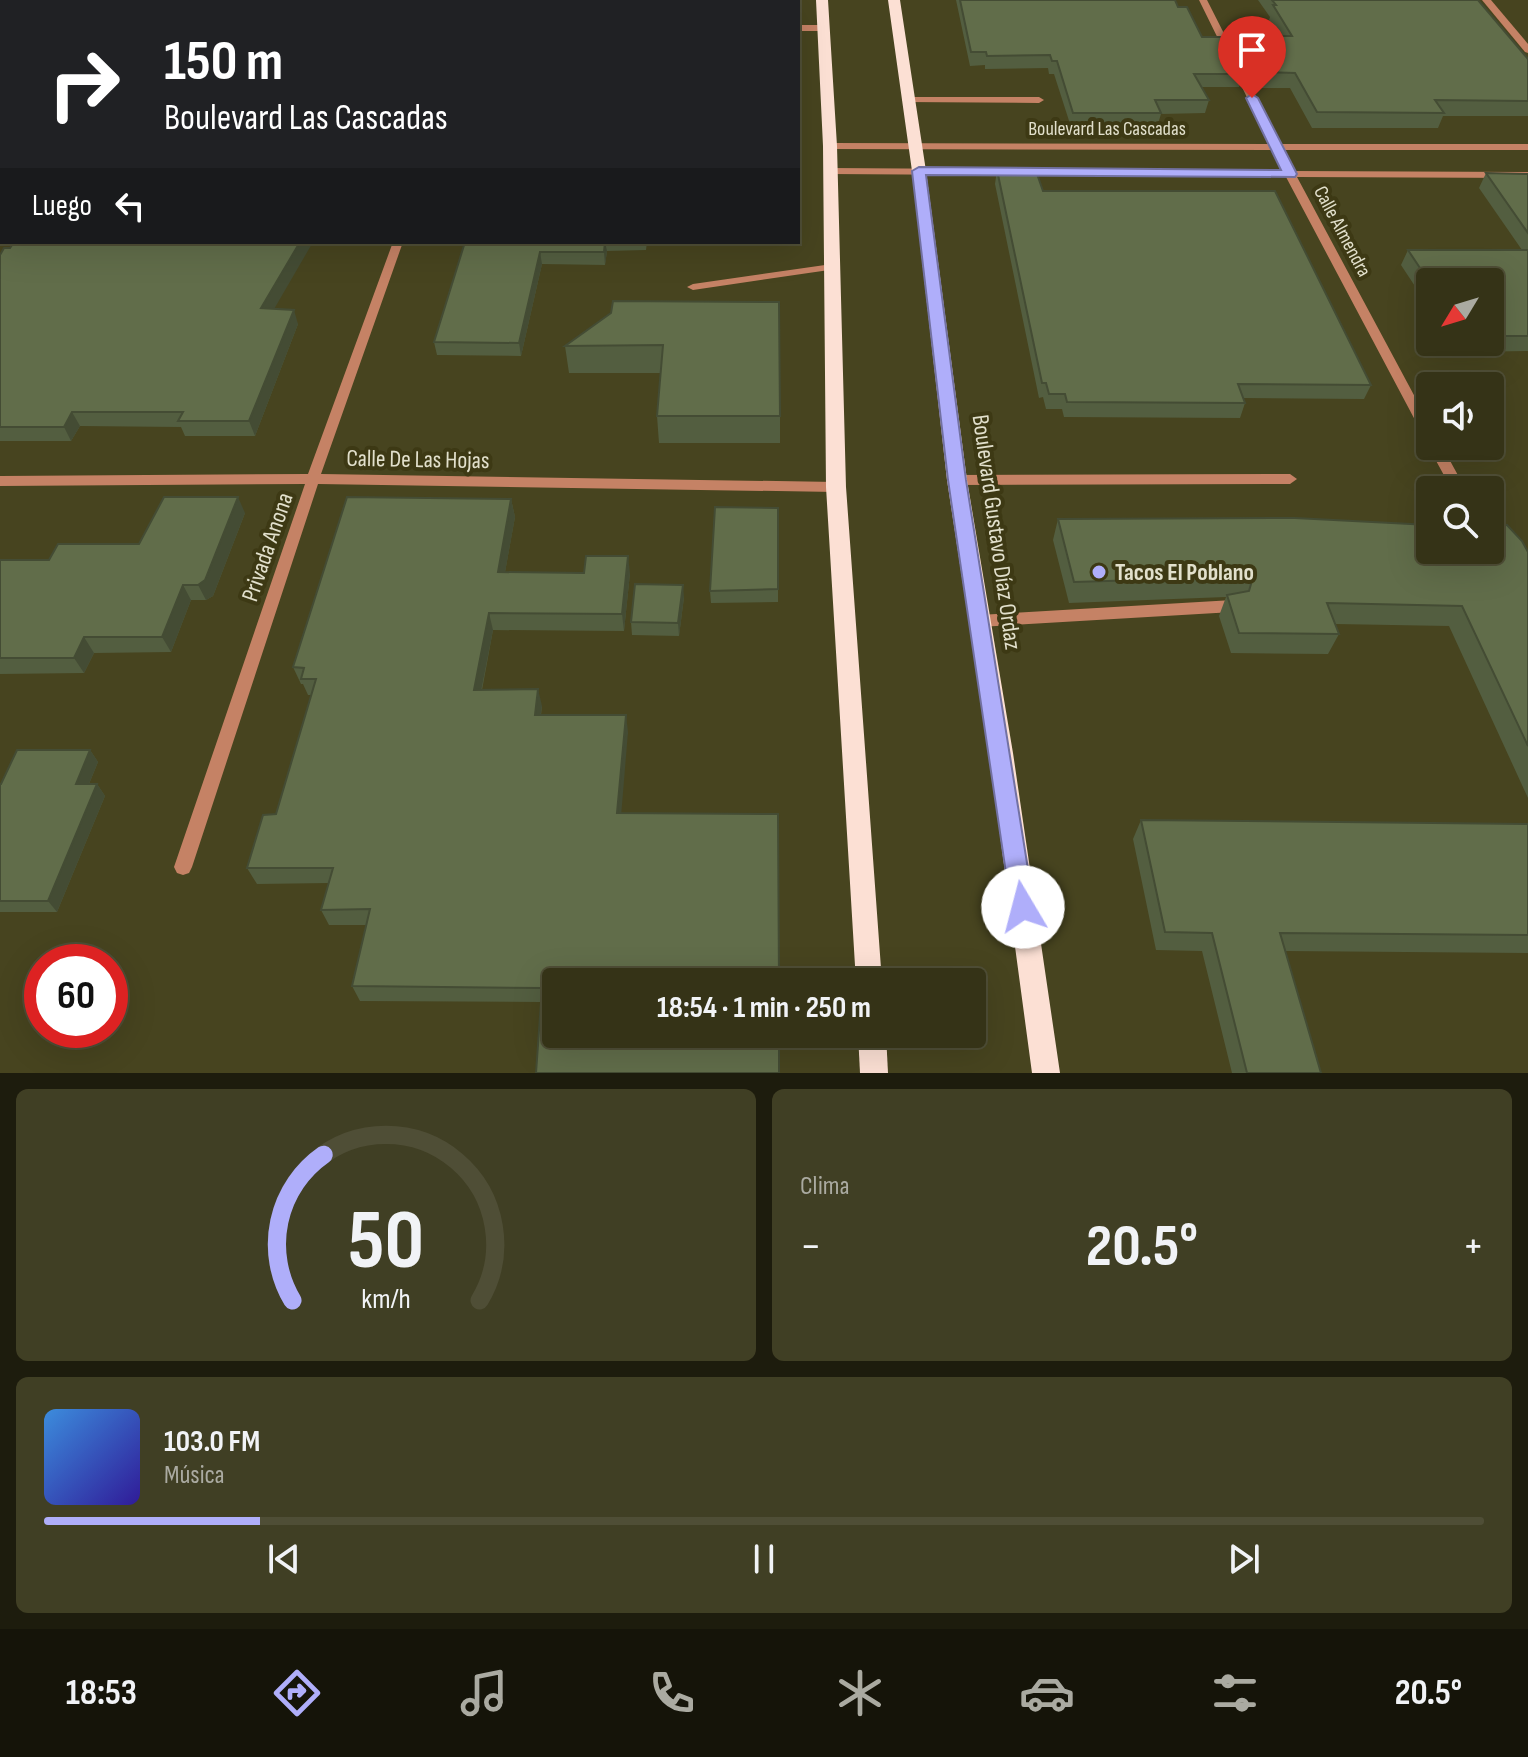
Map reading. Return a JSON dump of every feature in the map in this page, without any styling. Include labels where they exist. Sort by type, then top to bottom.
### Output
[{"type":"main road","points":[[822,0],[830,146],[836,487],[868,968]]},
{"type":"main road","name":"Boulevard Gustavo Díaz Ordaz","points":[[894,0],[919,171],[957,480],[1046,1073]]},
{"type":"main road","points":[[873,1048],[874,1073]]},
{"type":"street","name":"Calle Almendra","points":[[1203,0],[1290,174],[1416,411]]},
{"type":"street","points":[[1486,0],[1528,50]]},
{"type":"street","points":[[800,28],[824,28]]},
{"type":"street","points":[[907,100],[1039,100]]},
{"type":"street","name":"Boulevard Las Cascadas","points":[[830,146],[1528,147]]},
{"type":"street","name":"Boulevard Las Cascadas","points":[[830,171],[1528,175]]},
{"type":"street","name":"Privada Anona","points":[[183,867],[313,479],[397,244]]},
{"type":"street","points":[[693,287],[832,267]]},
{"type":"street","name":"Calle De Las Hojas","points":[[0,481],[313,479],[836,487]]},
{"type":"street","points":[[957,480],[1290,479]]},
{"type":"street","points":[[979,621],[1233,606]]},
{"type":"building","points":[[960,0],[1175,0],[1178,7],[1187,7],[1202,37],[1224,37],[1243,74],[1194,74],[1209,100],[1155,100],[1161,113],[1073,113],[1057,61],[1052,61],[1050,55],[987,56],[986,52],[971,52]]},
{"type":"building","points":[[1272,0],[1478,0],[1528,59],[1528,101],[1435,100],[1444,113],[1317,112],[1295,73],[1259,72],[1240,36],[1292,36]]},
{"type":"building","points":[[997,170],[1036,171],[1043,191],[1275,191],[1371,385],[1238,384],[1245,403],[1067,402],[1065,394],[1049,394],[1046,383],[1042,383]]},
{"type":"building","points":[[1486,173],[1528,174],[1528,233]]},
{"type":"building","points":[[13,244],[299,244],[261,308],[294,310],[249,421],[178,421],[183,412],[72,412],[64,427],[0,427],[0,255],[4,248],[10,248]]},
{"type":"building","points":[[464,244],[605,244],[604,252],[540,252],[519,343],[434,342]]},
{"type":"building","points":[[1408,250],[1528,250],[1528,336],[1504,336],[1504,268],[1420,268]]},
{"type":"building","points":[[613,301],[779,302],[780,416],[657,416],[663,345],[565,346],[611,313]]},
{"type":"building","points":[[164,497],[238,497],[205,580],[198,585],[183,585],[162,637],[84,637],[74,658],[0,658],[0,560],[49,560],[58,544],[139,544]]},
{"type":"building","points":[[347,497],[511,499],[498,572],[584,573],[586,556],[628,556],[622,614],[489,613],[474,690],[538,689],[535,715],[626,715],[617,813],[778,814],[779,968],[542,968],[542,988],[352,986],[370,909],[321,910],[333,868],[247,868],[263,815],[276,814],[316,679],[301,679],[304,668],[293,667]]},
{"type":"building","points":[[715,507],[778,508],[778,589],[710,591]]},
{"type":"building","points":[[1295,518],[1416,524],[1416,564],[1504,564],[1504,525],[1507,525],[1528,552],[1528,746],[1462,606],[1327,603],[1339,634],[1239,633],[1227,595],[1249,591],[1251,584],[1243,577],[1074,582],[1058,519]]},
{"type":"building","points":[[635,584],[683,585],[678,623],[631,622]]},
{"type":"building","points":[[17,750],[90,750],[76,784],[97,784],[48,901],[0,901],[0,784]]},
{"type":"building","points":[[1141,820],[1528,824],[1528,935],[1280,933],[1321,1073],[1247,1073],[1212,933],[1165,932]]},
{"type":"building","points":[[542,988],[542,1048],[779,1048],[779,1073],[536,1073]]},
{"type":"place","name":"Tacos El Poblano","points":[[1099,572]]},
{"type":"route","points":[[1023,907],[957,480],[919,171],[1290,174],[1252,98]]}]
